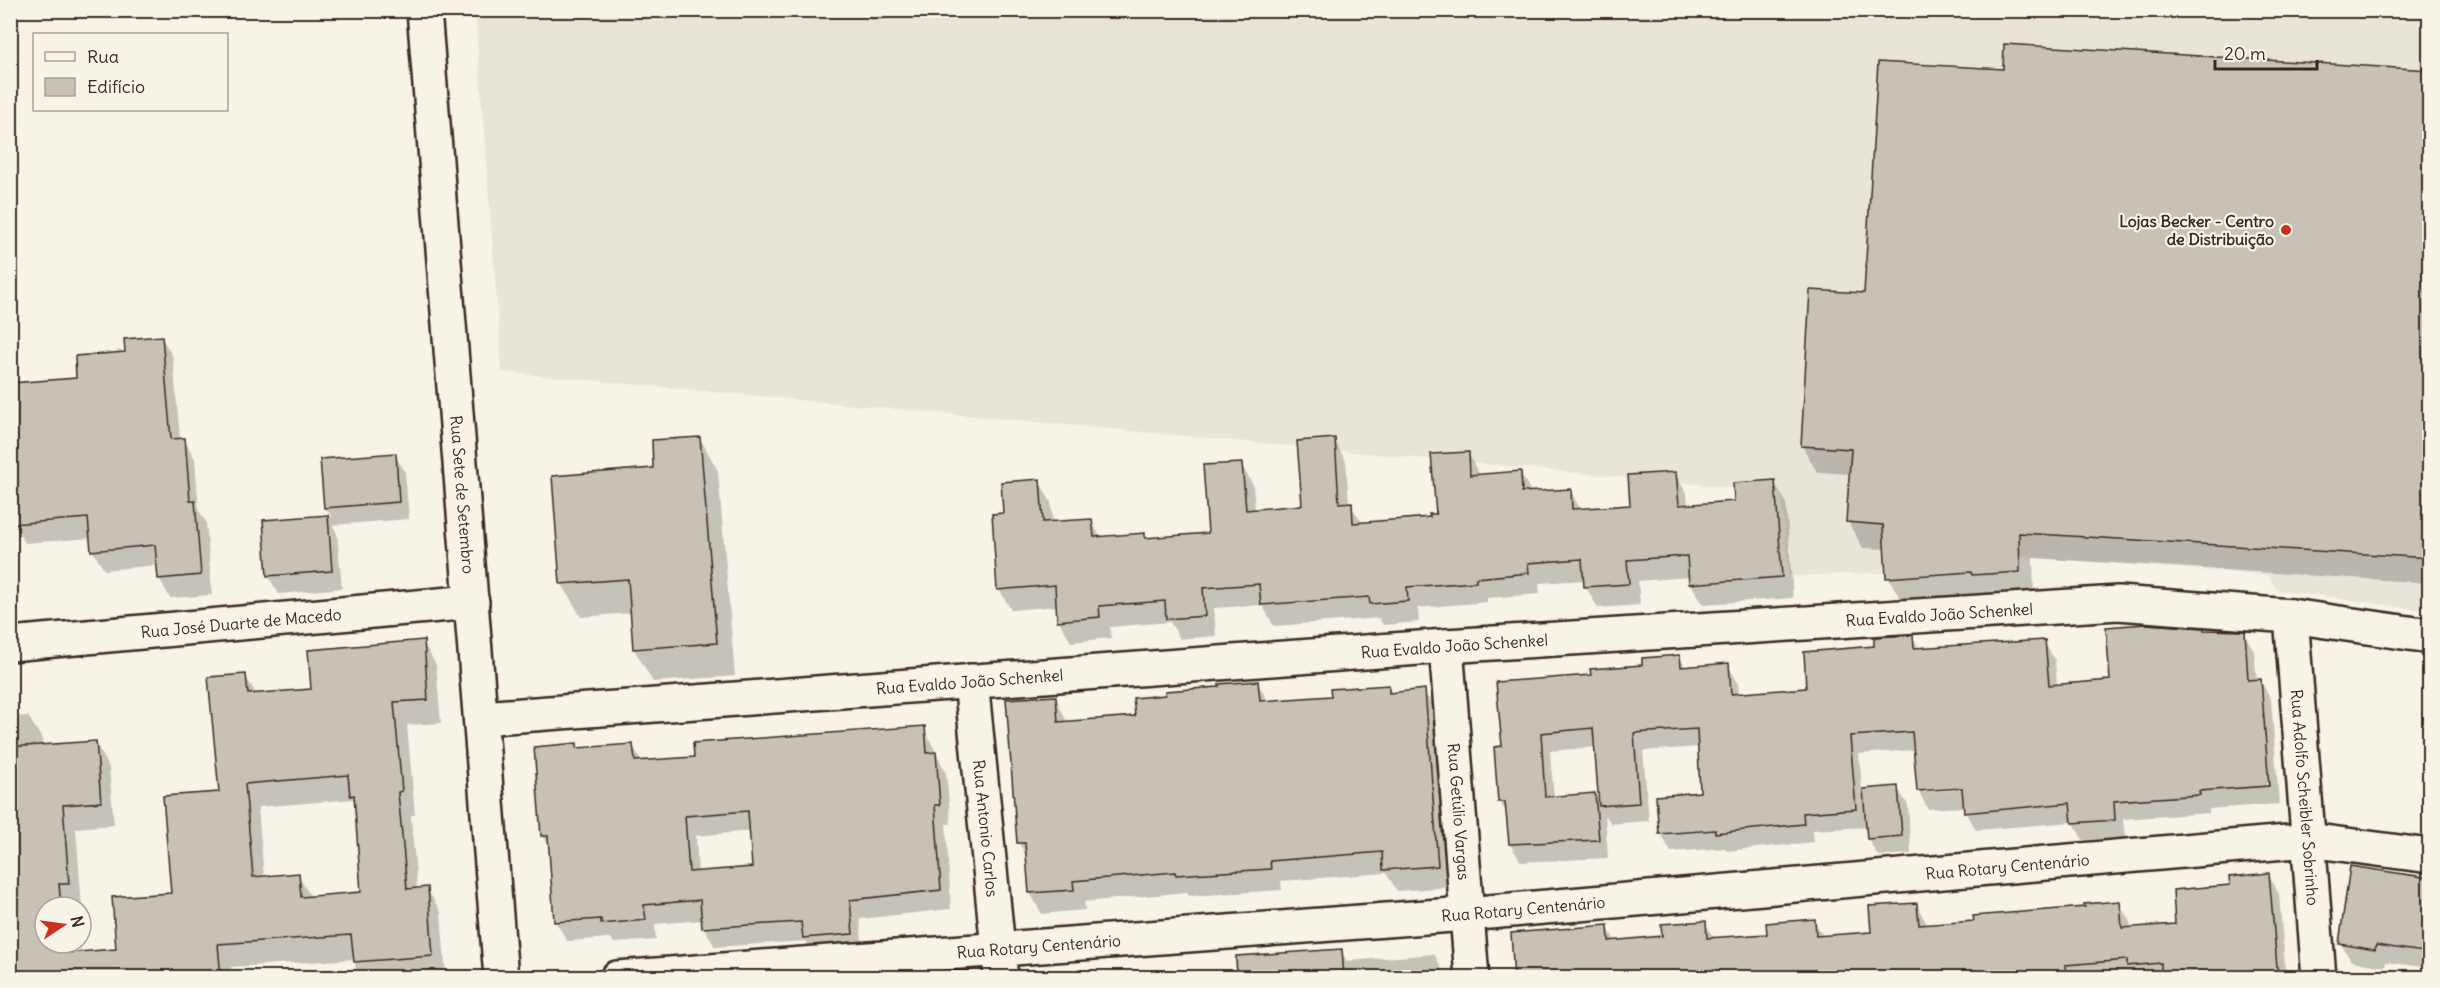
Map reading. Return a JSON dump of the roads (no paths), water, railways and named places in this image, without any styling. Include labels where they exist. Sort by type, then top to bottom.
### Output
[{"type":"street","name":"Rua Sete de Setembro","points":[[424,10],[501,978]]},
{"type":"street","name":"Rua José Duarte de Macedo","points":[[10,644],[472,602]]},
{"type":"street","name":"Rua Evaldo João Schenkel","points":[[481,718],[1446,646],[2118,603],[2291,616],[2430,636]]},
{"type":"street","name":"Rua Adolfo Scheibler Sobrinho","points":[[2291,616],[2319,978]]},
{"type":"street","name":"Rua Getúlio Vargas","points":[[1446,646],[1472,978]]},
{"type":"street","name":"Rua Antonio Carlos","points":[[971,681],[1000,964]]},
{"type":"street","name":"Rua Rotary Centenário","points":[[617,978],[1000,964],[1466,914],[2309,840],[2430,856]]},
{"type":"place","name":"Lojas Becker - Centro de Distribuição","points":[[2286,230]]}]
